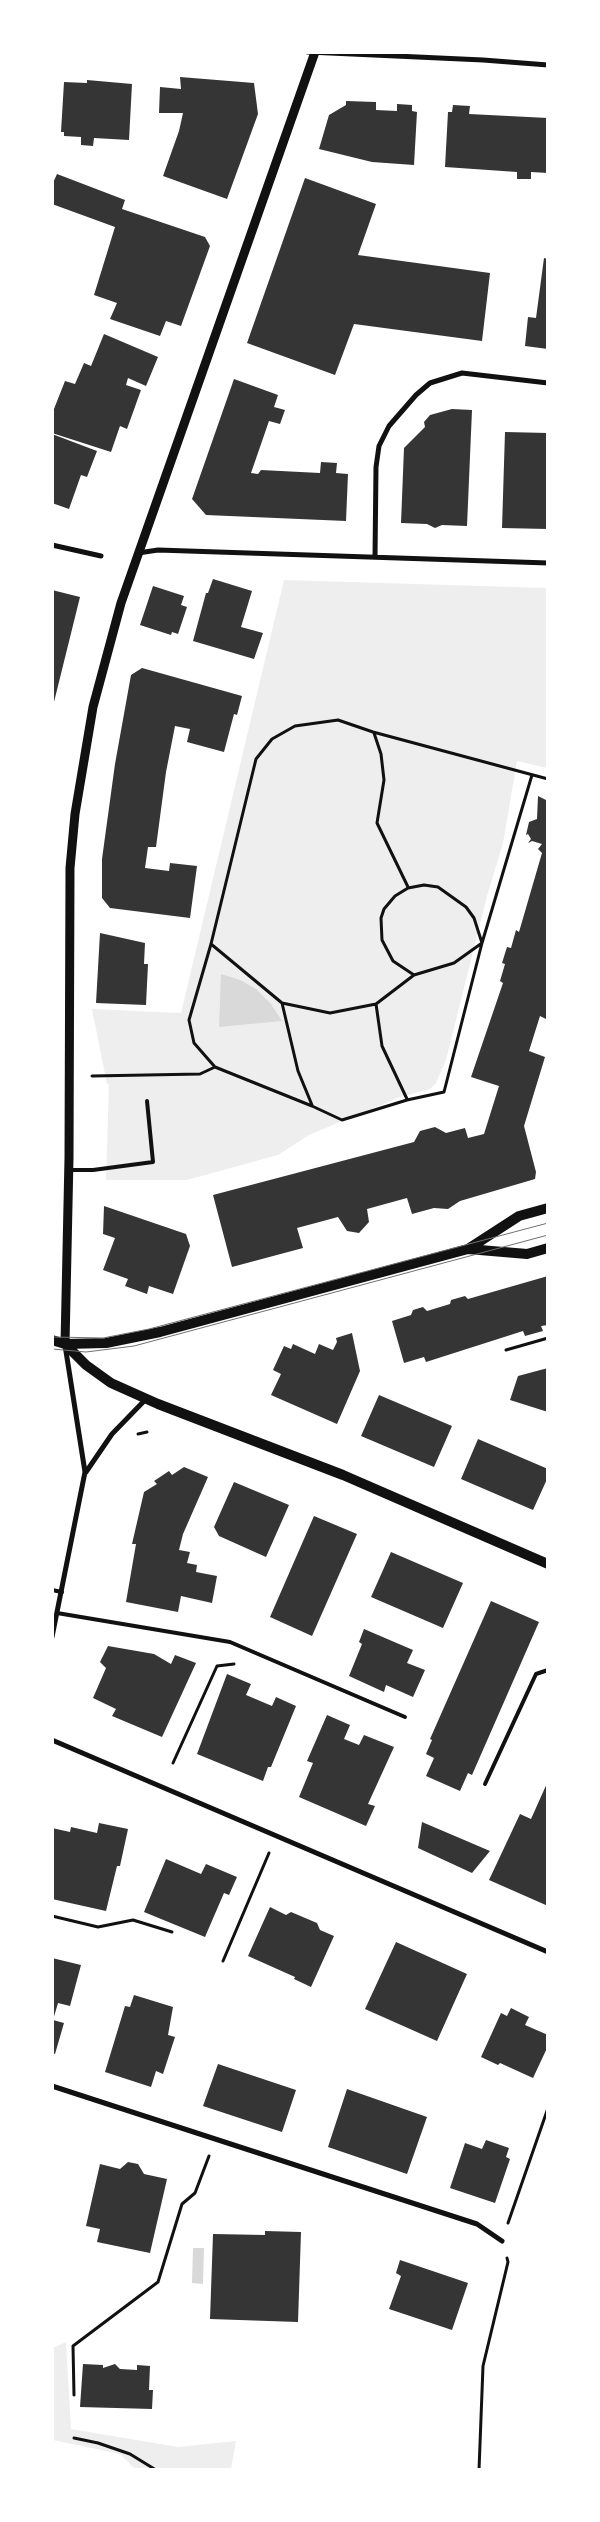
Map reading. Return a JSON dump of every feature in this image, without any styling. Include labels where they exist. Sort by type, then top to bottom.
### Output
[{"type":"main road","points":[[52,1340],[64,1344],[106,1343],[154,1334],[468,1249],[519,1216],[548,1208]]},
{"type":"main road","points":[[468,1249],[527,1254],[548,1248]]},
{"type":"main road","points":[[64,1344],[86,1365],[111,1383],[146,1399],[343,1475],[548,1564]]},
{"type":"street","points":[[308,52],[548,65]]},
{"type":"street","points":[[52,1637],[85,1472],[64,1344],[69,1170],[70,868],[75,814],[93,707],[121,603],[315,53]]},
{"type":"street","points":[[375,557],[376,467],[379,446],[389,426],[416,395],[430,383],[462,373],[548,383]]},
{"type":"street","points":[[52,545],[101,556]]},
{"type":"street","points":[[138,553],[158,550],[548,563]]},
{"type":"street","points":[[85,1472],[112,1434],[146,1399]]},
{"type":"street","points":[[52,1740],[548,1952]]},
{"type":"street","points":[[52,2086],[477,2224],[502,2241]]},
{"type":"lane","points":[[69,1170],[93,1170],[153,1162],[147,1102]]},
{"type":"lane","points":[[52,1590],[62,1592]]},
{"type":"lane","points":[[58,1613],[230,1642],[405,1717]]},
{"type":"lane","points":[[485,1784],[536,1674],[548,1670]]},
{"type":"path","points":[[532,775],[482,943],[444,1092],[407,1100],[342,1120],[215,1067],[194,1043],[189,1020],[211,944],[256,759],[272,738],[295,726],[338,720],[373,732],[548,779]]},
{"type":"path","points":[[373,732],[382,754],[384,780],[377,823],[408,888]]},
{"type":"path","points":[[414,975],[393,961],[382,940],[381,918],[384,909],[395,896],[408,888],[424,885],[438,887],[452,895],[466,907],[474,918],[482,943]]},
{"type":"path","points":[[211,944],[282,1003],[330,1013],[376,1004],[414,975],[454,963],[482,943]]},
{"type":"path","points":[[282,1003],[298,1071],[312,1106]]},
{"type":"path","points":[[376,1004],[382,1046],[407,1100]]},
{"type":"path","points":[[92,1076],[200,1074],[215,1067]]},
{"type":"path","points":[[506,1350],[548,1338]]},
{"type":"path","points":[[173,1763],[217,1666],[243,1664],[248,1650]]},
{"type":"path","points":[[223,1961],[269,1853]]},
{"type":"path","points":[[52,1916],[98,1927],[134,1920],[172,1932]]},
{"type":"path","points":[[478,2470],[483,2366],[508,2262],[502,2241],[548,2108]]},
{"type":"path","points":[[74,2395],[73,2346],[158,2282],[182,2204],[195,2192],[215,2139]]},
{"type":"path","points":[[74,2438],[98,2443],[130,2454],[156,2470]]},
{"type":"shaded area","points":[[284,580],[547,588],[547,768],[517,761],[503,843],[487,896],[446,1060],[436,1083],[430,1089],[400,1097],[309,1135],[278,1155],[187,1180],[106,1180],[109,1084],[107,1084],[92,1009],[181,1013]]},
{"type":"shaded area","points":[[221,974],[240,980],[256,989],[271,1004],[282,1021],[219,1027]]},
{"type":"shaded area","points":[[193,2248],[204,2248],[203,2284],[192,2283]]},
{"type":"shaded area","points":[[66,2342],[71,2429],[178,2447],[236,2441],[231,2469],[136,2470],[120,2454],[53,2440],[53,2348]]},
{"type":"building","points":[[180,77],[254,83],[258,114],[227,199],[163,176],[179,131],[183,113],[159,113],[160,87],[181,89]]},
{"type":"building","points":[[87,80],[132,84],[129,140],[94,138],[93,146],[81,145],[81,137],[64,136],[64,132],[61,132],[64,82],[87,83]]},
{"type":"building","points":[[346,101],[376,102],[376,110],[397,111],[397,104],[412,105],[412,111],[417,112],[414,165],[372,162],[319,149],[329,115],[346,105]]},
{"type":"building","points":[[453,105],[470,106],[469,114],[548,118],[548,173],[531,172],[531,179],[517,179],[517,172],[445,167],[448,112],[452,112]]},
{"type":"building","points":[[57,174],[125,200],[122,209],[205,237],[210,246],[181,326],[166,321],[160,336],[110,319],[117,303],[94,295],[115,227],[52,204],[52,185]]},
{"type":"building","points":[[305,178],[376,204],[358,255],[490,273],[482,341],[354,324],[335,375],[247,343]]},
{"type":"building","points":[[544,258],[548,259],[548,349],[525,346],[528,317],[536,318]]},
{"type":"building","points":[[104,334],[158,357],[146,386],[128,378],[126,385],[141,390],[127,429],[120,426],[111,452],[52,433],[52,414],[65,381],[75,384],[84,363],[91,366]]},
{"type":"building","points":[[234,379],[278,395],[274,407],[285,410],[280,424],[269,421],[251,473],[258,474],[261,470],[320,473],[321,462],[337,463],[336,473],[348,474],[346,521],[206,515],[192,499]]},
{"type":"building","points":[[452,409],[472,410],[467,526],[442,525],[435,528],[427,524],[401,523],[404,448],[425,427],[424,422],[430,415]]},
{"type":"building","points":[[505,432],[548,433],[548,529],[502,528]]},
{"type":"building","points":[[52,434],[97,451],[87,477],[81,475],[69,509],[52,503]]},
{"type":"building","points":[[213,579],[252,591],[241,627],[263,633],[254,659],[193,641],[206,593],[208,593]]},
{"type":"building","points":[[153,586],[184,596],[181,605],[187,607],[178,634],[172,632],[171,635],[140,625]]},
{"type":"building","points":[[52,590],[80,597],[53,706],[52,706]]},
{"type":"building","points":[[142,668],[242,696],[237,715],[234,714],[224,752],[187,742],[190,729],[175,726],[166,772],[156,847],[148,847],[145,868],[169,871],[170,863],[197,866],[190,918],[110,908],[102,898],[102,859],[115,764],[131,675]]},
{"type":"building","points":[[538,796],[548,801],[548,1023],[546,1019],[540,1016],[529,1051],[545,1057],[524,1126],[536,1172],[535,1179],[460,1201],[448,1209],[434,1208],[412,1214],[407,1198],[367,1209],[369,1222],[359,1233],[347,1231],[338,1217],[297,1228],[303,1248],[232,1267],[213,1195],[414,1142],[420,1131],[435,1127],[446,1133],[465,1128],[468,1138],[484,1134],[499,1086],[471,1077],[503,983],[500,981],[505,964],[502,963],[507,947],[511,948],[516,930],[519,932],[542,853],[538,849],[542,844],[532,841],[528,843],[531,839],[528,834],[526,835],[529,822],[537,819]]},
{"type":"building","points":[[100,933],[145,943],[144,964],[148,964],[146,1005],[96,1003]]},
{"type":"building","points":[[104,1206],[186,1234],[190,1246],[173,1294],[149,1286],[147,1294],[125,1286],[128,1279],[103,1270],[115,1238],[103,1234]]},
{"type":"building","points":[[548,1276],[548,1325],[541,1326],[543,1331],[525,1336],[523,1331],[426,1362],[424,1357],[404,1363],[392,1321],[411,1315],[413,1310],[423,1307],[427,1311],[450,1304],[451,1300],[465,1296],[468,1299]]},
{"type":"building","points":[[352,1333],[360,1371],[337,1424],[271,1395],[281,1374],[273,1370],[284,1346],[291,1349],[293,1344],[315,1354],[319,1344],[333,1350],[337,1342],[336,1338]]},
{"type":"building","points":[[548,1368],[548,1412],[510,1400],[518,1376]]},
{"type":"building","points":[[379,1395],[452,1426],[434,1467],[361,1436]]},
{"type":"building","points":[[478,1439],[548,1469],[548,1477],[533,1510],[461,1479]]},
{"type":"building","points":[[184,1467],[208,1477],[183,1534],[179,1550],[190,1552],[187,1563],[197,1565],[196,1572],[217,1576],[212,1603],[181,1596],[178,1612],[126,1602],[136,1544],[132,1544],[144,1492],[157,1484],[154,1481],[169,1471],[172,1475]]},
{"type":"building","points":[[234,1482],[289,1505],[266,1557],[219,1536],[214,1527]]},
{"type":"building","points":[[314,1516],[357,1534],[312,1636],[270,1617]]},
{"type":"building","points":[[391,1552],[463,1583],[443,1628],[371,1597]]},
{"type":"building","points":[[491,1601],[539,1622],[472,1775],[468,1773],[460,1791],[426,1776],[434,1758],[426,1754],[432,1740],[430,1739]]},
{"type":"building","points":[[364,1629],[413,1650],[407,1663],[425,1670],[413,1697],[386,1685],[384,1692],[349,1676],[362,1644],[359,1642]]},
{"type":"building","points":[[108,1646],[154,1654],[171,1664],[175,1655],[196,1663],[162,1737],[112,1716],[116,1709],[93,1698],[106,1668],[100,1662]]},
{"type":"building","points":[[227,1674],[251,1684],[246,1695],[272,1706],[276,1697],[296,1706],[271,1767],[268,1767],[263,1781],[197,1754]]},
{"type":"building","points":[[327,1715],[350,1725],[344,1739],[359,1745],[364,1735],[394,1747],[368,1804],[375,1806],[366,1826],[299,1797],[313,1763],[307,1761]]},
{"type":"building","points":[[548,1781],[548,1906],[489,1880],[520,1814],[531,1819]]},
{"type":"building","points":[[422,1822],[490,1851],[472,1873],[418,1848]]},
{"type":"building","points":[[99,1823],[128,1829],[120,1866],[117,1866],[106,1911],[52,1899],[52,1828],[70,1832],[71,1827],[97,1833]]},
{"type":"building","points":[[166,1859],[201,1874],[206,1864],[237,1877],[229,1895],[224,1893],[205,1937],[144,1912]]},
{"type":"building","points":[[270,1907],[286,1915],[291,1912],[317,1923],[320,1930],[334,1936],[311,1987],[294,1979],[295,1977],[248,1956]]},
{"type":"building","points":[[396,1942],[467,1974],[437,2041],[365,2009]]},
{"type":"building","points":[[52,1958],[81,1965],[70,2006],[58,2003],[53,2020],[64,2023],[55,2054],[52,2053]]},
{"type":"building","points":[[134,1995],[173,2007],[168,2035],[175,2037],[163,2074],[156,2071],[151,2087],[105,2072],[125,2006],[130,2007]]},
{"type":"building","points":[[511,2008],[529,2017],[525,2025],[548,2035],[548,2046],[533,2078],[500,2063],[498,2065],[481,2057],[501,2013],[507,2016]]},
{"type":"building","points":[[218,2064],[296,2090],[282,2132],[203,2106]]},
{"type":"building","points":[[347,2089],[427,2117],[407,2174],[328,2147]]},
{"type":"building","points":[[486,2140],[509,2148],[506,2157],[510,2159],[495,2203],[450,2188],[465,2143],[482,2149]]},
{"type":"building","points":[[128,2162],[138,2164],[144,2174],[167,2179],[150,2253],[97,2242],[100,2229],[86,2226],[100,2164],[120,2169]]},
{"type":"building","points":[[265,2231],[301,2232],[298,2322],[210,2319],[213,2234],[265,2235]]},
{"type":"building","points":[[400,2260],[468,2283],[452,2330],[389,2309],[401,2276],[396,2273]]},
{"type":"building","points":[[83,2364],[103,2365],[103,2368],[115,2364],[120,2369],[137,2370],[137,2365],[150,2366],[149,2390],[153,2390],[152,2409],[80,2407]]},
{"type":"tram line","points":[[52,1337],[103,1338],[149,1329],[548,1223]]},
{"type":"tram line","points":[[52,1349],[86,1352],[134,1346],[548,1235]]}]
